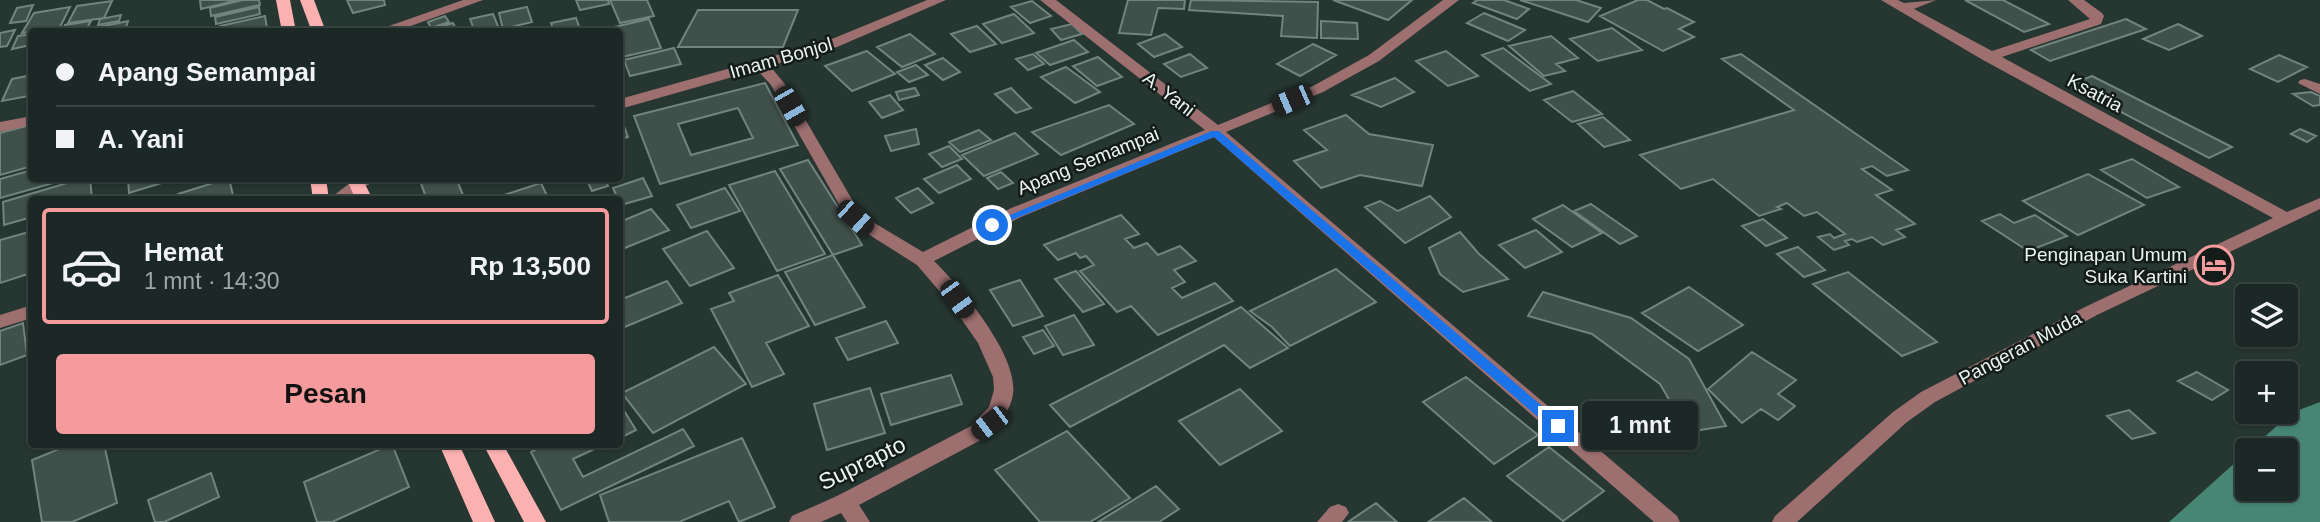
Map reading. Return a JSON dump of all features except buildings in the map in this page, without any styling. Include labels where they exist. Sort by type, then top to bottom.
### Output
[{"type":"main road","points":[[283,0],[288,28]]},
{"type":"main road","points":[[307,0],[318,28]]},
{"type":"main road","points":[[451,448],[484,522]]},
{"type":"main road","points":[[495,448],[535,522]]},
{"type":"street","points":[[391,28],[476,0]]},
{"type":"street","name":"Imam Bonjol","points":[[623,103],[832,44],[939,0]]},
{"type":"street","name":"A. Yani","points":[[1047,0],[1189,108],[1669,522]]},
{"type":"street","name":"Apang Semampai","points":[[922,260],[1015,213],[1215,133],[1345,75],[1374,58],[1452,0]]},
{"type":"street","points":[[1895,4],[1929,0]]},
{"type":"street","points":[[1988,57],[2096,21],[2097,16],[2075,0]]},
{"type":"street","name":"Ksatria","points":[[1895,4],[2285,218]]},
{"type":"street","name":"Suprapto","points":[[760,63],[777,83],[855,218],[869,230],[922,260],[943,280],[984,336],[1001,369],[1005,388],[1000,406],[990,423],[946,451],[800,522]]},
{"type":"street","points":[[2305,83],[2320,90]]},
{"type":"street","points":[[0,127],[28,121]]},
{"type":"street","points":[[340,196],[354,182]]},
{"type":"street","name":"Pangeran Muda","points":[[1783,522],[1900,417],[1927,397],[2066,324],[2320,203]]},
{"type":"street","points":[[0,322],[28,312]]},
{"type":"street","points":[[845,502],[859,522]]},
{"type":"shaded area","points":[[2320,402],[2320,522],[2169,522],[2235,463],[2235,501],[2298,501],[2298,438],[2263,438],[2279,424],[2298,424],[2298,410]]},
{"type":"place","name":"Penginapan Umum Suka Kartini","points":[[2214,265]]},
{"type":"route","points":[[992,225],[1015,213],[1215,133],[1558,426]]}]
